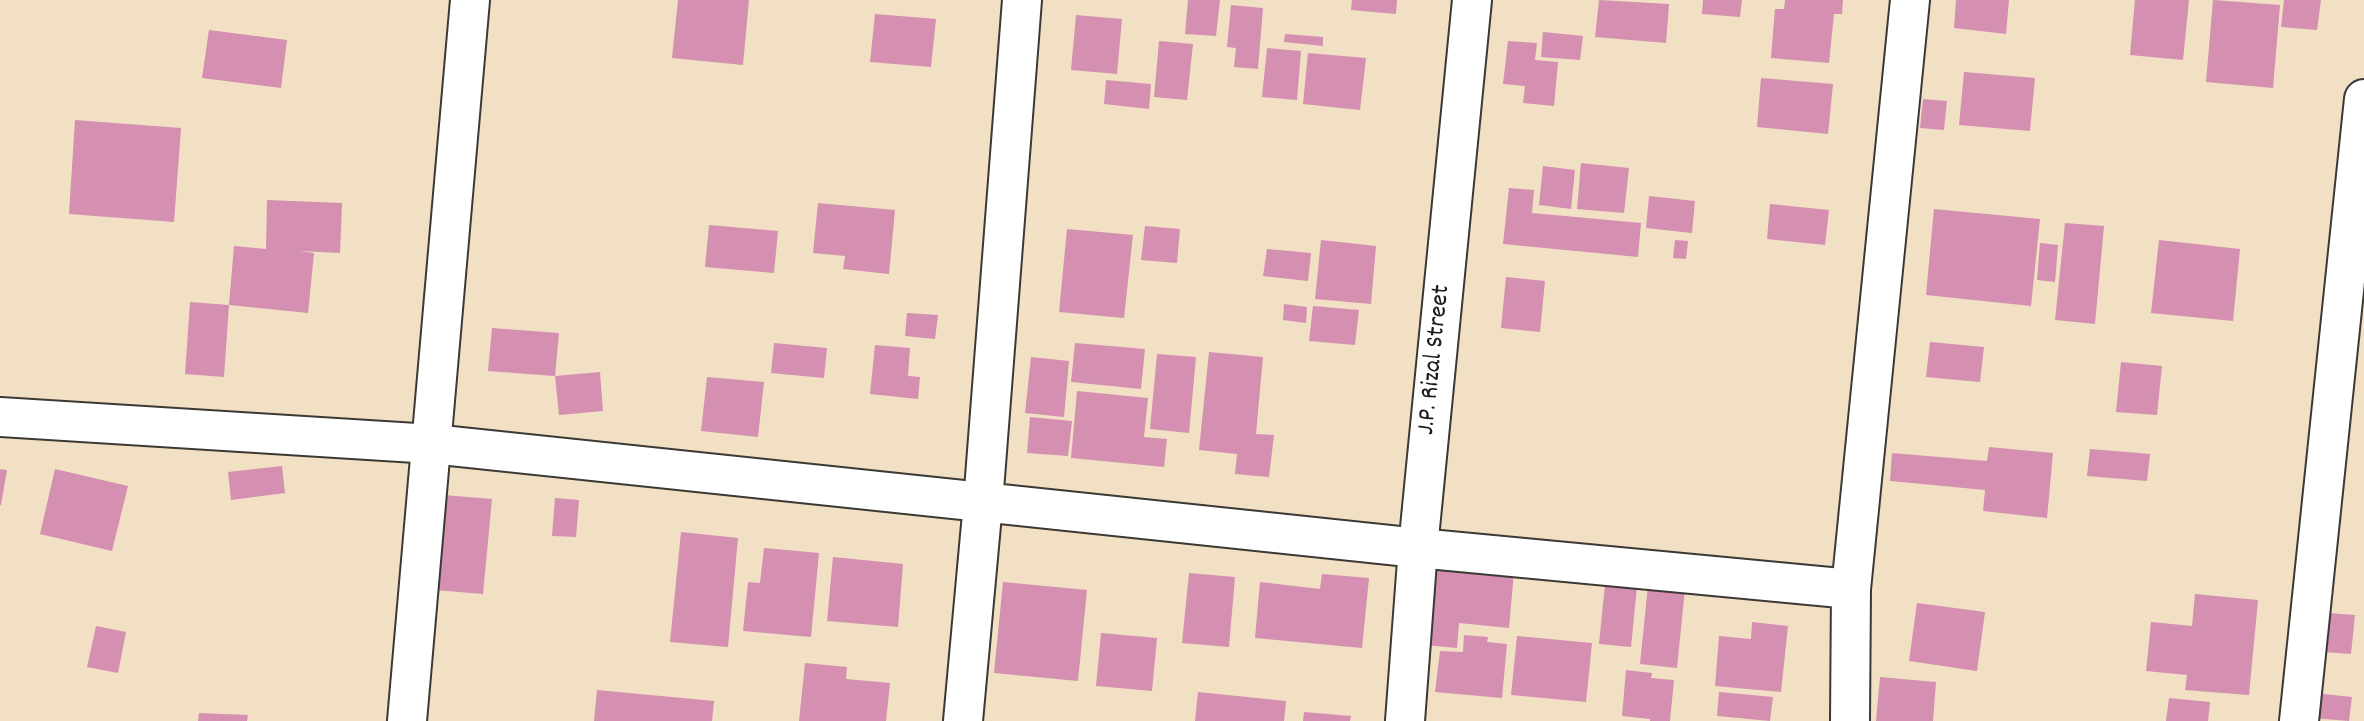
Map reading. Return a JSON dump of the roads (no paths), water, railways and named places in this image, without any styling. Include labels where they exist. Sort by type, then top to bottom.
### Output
[{"type":"street","points":[[407,721],[470,0]]},
{"type":"street","points":[[963,721],[983,503],[1022,0]]},
{"type":"street","name":"J.P. Rizal Street","points":[[1405,721],[1418,548],[1472,0]]},
{"type":"street","points":[[1850,721],[1851,589],[1910,0]]},
{"type":"street","points":[[2300,721],[2364,99]]},
{"type":"street","points":[[0,417],[432,444],[1418,548],[1851,589]]}]
